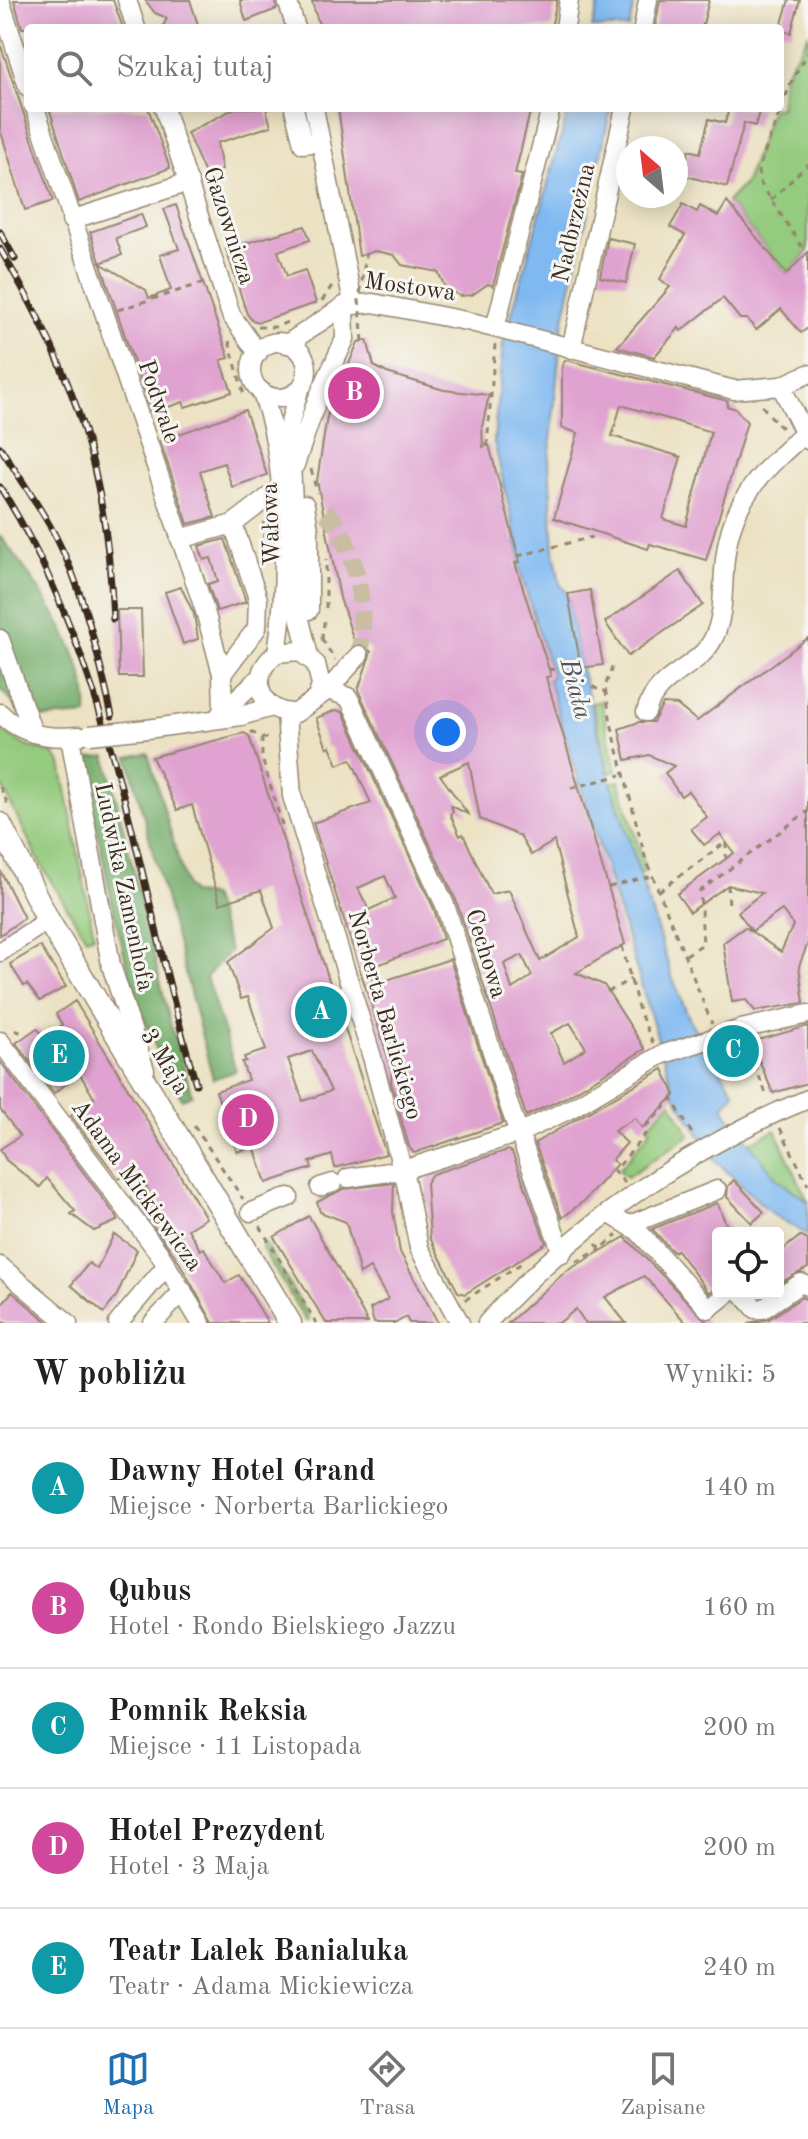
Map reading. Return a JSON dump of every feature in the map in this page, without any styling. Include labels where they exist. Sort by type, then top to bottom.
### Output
[{"type":"main road","name":"3 Maja","points":[[0,824],[48,920],[290,1323]]},
{"type":"street","points":[[0,0],[24,75]]},
{"type":"street","points":[[127,0],[135,24]]},
{"type":"street","points":[[287,0],[291,24]]},
{"type":"street","points":[[566,24],[569,0]]},
{"type":"street","points":[[644,24],[648,0]]},
{"type":"street","name":"Podwale","points":[[36,112],[180,539],[222,674],[219,715]]},
{"type":"street","name":"Gazownicza","points":[[165,112],[231,315],[241,334],[258,353]]},
{"type":"street","points":[[295,112],[303,144],[320,142]]},
{"type":"street","points":[[294,468],[317,400],[345,339],[354,309],[315,112]]},
{"type":"street","points":[[496,334],[550,112]]},
{"type":"street","name":"Nadbrzeżna","points":[[566,347],[624,112]]},
{"type":"street","points":[[71,220],[189,182]]},
{"type":"street","name":"Mostowa","points":[[287,344],[322,320],[354,309],[399,306],[496,334],[566,347],[734,390],[781,386],[808,374]]},
{"type":"street","points":[[307,364],[300,351],[287,344],[271,344],[258,353],[252,377],[261,391],[284,398],[299,390],[307,374],[307,364],[322,320]]},
{"type":"street","points":[[646,712],[657,688],[708,647],[719,619],[725,554],[745,494],[752,483],[806,437],[781,386]]},
{"type":"street","name":"Wałowa","points":[[277,653],[283,614],[294,468],[289,426],[299,390]]},
{"type":"street","name":"Wałowa","points":[[261,391],[292,492],[302,635],[312,660]]},
{"type":"street","points":[[180,539],[233,524],[292,492],[325,512]]},
{"type":"street","points":[[222,674],[257,628],[258,599],[233,524]]},
{"type":"street","points":[[0,639],[33,733]]},
{"type":"street","points":[[0,713],[17,727],[33,733],[70,737],[147,729],[219,715],[241,716],[305,709],[353,662],[312,660],[288,650],[277,653],[261,668],[258,679],[259,690],[279,710]]},
{"type":"street","points":[[312,660],[323,692]]},
{"type":"street","points":[[219,715],[258,679]]},
{"type":"street","name":"Cechowa","points":[[323,692],[348,697],[445,905],[519,1133],[562,1253]]},
{"type":"street","name":"Norberta Barlickiego","points":[[279,710],[292,798],[342,955],[403,1170],[419,1248],[460,1323]]},
{"type":"street","name":"Ludwika Zamenhofa","points":[[70,737],[111,965],[152,1092]]},
{"type":"street","points":[[0,952],[48,920]]},
{"type":"street","points":[[251,1212],[318,1188],[403,1170],[519,1133],[570,1109],[657,1049],[808,1014]]},
{"type":"street","name":"Adama Mickiewicza","points":[[7,1036],[167,1265],[201,1323]]},
{"type":"street","points":[[487,1323],[562,1253],[699,1142],[808,1099]]},
{"type":"street","points":[[629,1225],[717,1190]]},
{"type":"street","points":[[610,1214],[629,1225],[708,1309],[720,1299]]},
{"type":"street","points":[[118,1323],[167,1265]]},
{"type":"street","points":[[0,1266],[68,1323]]},
{"type":"street","points":[[784,1292],[801,1283],[808,1286]]},
{"type":"street","points":[[153,1323],[183,1291]]},
{"type":"street","points":[[747,1299],[756,1309],[763,1309],[776,1299]]},
{"type":"path","points":[[784,101],[808,53]]},
{"type":"path","points":[[780,112],[758,170],[759,181],[802,247]]},
{"type":"path","points":[[771,200],[808,164]]},
{"type":"path","points":[[363,341],[359,301],[366,255]]},
{"type":"path","points":[[103,315],[210,281]]},
{"type":"path","points":[[353,326],[354,309]]},
{"type":"path","points":[[487,446],[496,334]]},
{"type":"path","points":[[519,555],[592,537]]},
{"type":"path","points":[[612,667],[606,691],[620,775],[653,876],[686,955],[712,1034]]},
{"type":"path","points":[[549,669],[570,672],[606,691]]},
{"type":"path","points":[[573,786],[620,775]]},
{"type":"path","points":[[686,955],[703,944],[700,891],[808,811]]},
{"type":"path","points":[[659,891],[726,842],[726,858]]},
{"type":"path","points":[[609,887],[653,876]]},
{"type":"path","points":[[728,885],[729,908]]},
{"type":"path","points":[[622,946],[639,1011],[657,1049]]},
{"type":"path","points":[[608,992],[631,979]]},
{"type":"path","points":[[741,1029],[768,1095]]},
{"type":"path","points":[[7,1036],[26,1035]]},
{"type":"path","points":[[626,1183],[614,1172],[647,1132],[646,1127],[672,1099],[699,1142]]},
{"type":"path","points":[[191,1123],[210,1144],[316,1323]]},
{"type":"path","points":[[779,1125],[808,1185]]},
{"type":"green space","points":[[808,35],[808,252],[787,274],[727,202],[745,183],[771,112],[784,112],[784,75]]},
{"type":"green space","points":[[0,536],[44,597],[71,645],[86,693],[87,715],[45,718],[21,712],[0,688]]},
{"type":"green space","points":[[601,701],[616,771],[609,773],[592,703]]},
{"type":"green space","points":[[0,730],[26,746],[53,753],[61,764],[94,935],[86,938],[40,863],[0,782]]},
{"type":"green space","points":[[148,753],[186,886],[192,894],[211,896],[230,951],[206,977],[236,1071],[213,1079],[128,757]]},
{"type":"green space","points":[[106,756],[170,1022],[192,1095],[182,1099],[144,1019],[130,977],[109,890],[83,759]]},
{"type":"green space","points":[[619,781],[646,871],[640,874],[611,783]]},
{"type":"green space","points":[[671,1102],[690,1135],[627,1177],[619,1170],[651,1130],[648,1126]]},
{"type":"green space","points":[[775,1130],[808,1201],[777,1179],[749,1143]]},
{"type":"green space","points":[[265,1243],[309,1321],[306,1321],[262,1248]]},
{"type":"water","points":[[600,0],[635,0],[630,24],[593,24]]},
{"type":"water","name":"Biała","points":[[568,112],[610,112],[562,328],[549,461],[554,551],[560,584],[568,594],[581,668],[611,783],[672,977],[691,1023],[735,1093],[723,1106],[727,1114],[777,1179],[808,1201],[808,1235],[772,1214],[716,1161],[675,1095],[548,679],[552,676],[518,564],[520,555],[494,442],[503,345]]},
{"type":"building","points":[[14,0],[113,0],[122,24],[24,24],[22,28]]},
{"type":"building","points":[[145,0],[190,0],[198,24],[164,24],[167,18],[155,13]]},
{"type":"building","points":[[240,0],[275,0],[277,9],[246,21]]},
{"type":"building","points":[[557,0],[552,24],[319,24],[312,2]]},
{"type":"building","points":[[660,0],[709,0],[703,24],[656,24]]},
{"type":"building","points":[[789,0],[800,0],[791,33],[784,31],[782,24]]},
{"type":"building","points":[[0,43],[53,201],[25,210],[0,129]]},
{"type":"building","points":[[50,112],[149,112],[170,168],[79,202]]},
{"type":"building","points":[[227,112],[267,112],[271,126],[217,143],[222,170],[206,176],[187,133]]},
{"type":"building","points":[[339,112],[530,112],[515,174],[522,175],[493,286],[488,284],[472,295],[460,296],[445,287],[438,272],[402,265],[394,255],[375,251],[359,256]]},
{"type":"building","points":[[728,112],[759,112],[755,126],[744,123],[727,187],[688,176],[689,150],[700,153],[709,119],[725,123]]},
{"type":"building","points":[[727,202],[787,274],[808,252],[808,328],[801,333],[781,309],[756,330],[747,319],[740,319],[723,298],[681,331],[679,328],[654,357],[617,347],[670,287],[660,279],[685,235],[670,227],[681,208],[688,207],[697,212],[700,206],[718,216]]},
{"type":"building","points":[[176,205],[229,358],[221,360],[232,392],[185,407],[183,402],[151,413],[101,263],[146,290],[149,298],[171,290],[160,255],[179,249],[164,209]]},
{"type":"building","points":[[141,214],[146,227],[116,238],[122,255],[100,263],[90,232]]},
{"type":"building","points":[[305,226],[310,240],[278,251],[287,276],[305,270],[316,303],[259,322],[252,320],[247,314],[226,249]]},
{"type":"building","points":[[608,238],[635,244],[626,283],[600,277]]},
{"type":"building","points":[[367,340],[374,366],[387,373],[444,390],[489,395],[482,427],[483,447],[489,445],[520,562],[515,563],[551,676],[546,677],[625,944],[576,973],[604,985],[645,1049],[564,1098],[526,1116],[456,900],[358,690],[371,652],[366,646],[355,644],[340,598],[317,481],[327,416],[358,342]],"holes":[[[469,762],[480,819],[520,836],[531,855],[554,841],[579,937],[540,961],[509,890],[491,894],[463,834],[460,836],[450,814],[453,812],[451,806],[468,814],[440,775]],[[522,955],[532,976],[512,989],[504,964]],[[570,1023],[586,1048],[564,1062],[551,1033]]]},
{"type":"building","points":[[566,360],[728,401],[727,406],[736,409],[747,422],[706,560],[650,544],[648,549],[554,518],[578,433],[562,428],[562,365]],"holes":[[[621,405],[711,432],[686,526],[663,519],[681,457],[612,436]]]},
{"type":"building","points":[[245,410],[267,475],[232,487],[224,463],[200,471],[215,517],[188,524],[160,441]]},
{"type":"building","points":[[225,539],[246,602],[217,611],[208,584],[218,581],[211,558],[204,560],[199,546]]},
{"type":"building","points":[[680,571],[703,605],[628,656],[605,622]]},
{"type":"building","points":[[181,587],[194,614],[198,639],[183,644],[165,592]]},
{"type":"building","points":[[590,590],[603,665],[581,668],[568,594]]},
{"type":"building","points":[[117,610],[141,610],[143,677],[119,677]]},
{"type":"building","points":[[808,638],[808,943],[799,966],[804,1003],[755,1011],[746,1000],[732,1002],[723,943],[745,927],[781,952],[793,925],[782,910],[752,931],[738,912],[762,893],[728,885],[690,912],[677,894],[734,853],[720,834],[704,845],[691,829],[707,817],[688,791],[681,796],[665,773],[674,766],[649,755],[626,760],[619,729],[639,722],[653,722],[663,704],[677,705],[697,721]]},
{"type":"building","points":[[336,710],[343,712],[434,909],[443,939],[370,968],[375,984],[450,959],[503,1123],[414,1153],[409,1147],[391,1082],[392,1070],[313,823],[371,803],[351,759],[338,765],[330,746],[327,748],[316,718]],"holes":[[[385,876],[395,898],[369,910],[358,888]]]},
{"type":"building","points":[[244,733],[249,736],[386,1154],[335,1168],[332,1155],[310,1162],[312,1168],[266,1183],[254,1146],[237,1152],[216,1091],[248,1080],[242,1062],[246,1061],[244,1057],[266,1050],[248,997],[241,999],[228,962],[274,928],[261,890],[220,904],[192,805],[177,810],[152,757]],"holes":[[[312,1051],[331,1091],[303,1101],[288,1059]]]},
{"type":"building","points":[[0,870],[24,918],[0,935]]},
{"type":"building","points":[[40,946],[66,987],[40,1001],[27,984],[24,986],[10,964]]},
{"type":"building","points":[[75,1001],[206,1218],[188,1229],[200,1250],[204,1248],[225,1283],[239,1275],[268,1323],[213,1323],[178,1260],[139,1206],[152,1196],[135,1169],[119,1179],[71,1116],[94,1098],[80,1074],[54,1093],[16,1043],[37,1028],[45,1038],[62,1025],[56,1014]]},
{"type":"building","points":[[808,1026],[808,1083],[773,1093],[751,1042]]},
{"type":"building","points":[[0,1061],[119,1220],[94,1231],[71,1214],[75,1211],[47,1178],[40,1187],[6,1160],[0,1149],[20,1136],[0,1109]]},
{"type":"building","points":[[663,1069],[675,1095],[642,1128],[635,1118],[614,1131],[627,1143],[612,1160],[617,1164],[585,1200],[562,1218],[535,1143]]},
{"type":"building","points":[[508,1150],[512,1152],[546,1243],[465,1294],[458,1292],[430,1238],[426,1183],[432,1174]]},
{"type":"building","points":[[734,1180],[764,1212],[752,1223],[727,1197],[728,1186]]},
{"type":"building","points":[[394,1183],[393,1212],[400,1252],[438,1323],[409,1323],[406,1317],[396,1323],[374,1323],[370,1309],[388,1299],[370,1268],[360,1274],[346,1222],[320,1212],[317,1202],[343,1189]]},
{"type":"building","points":[[717,1203],[727,1227],[712,1227],[712,1291],[709,1293],[677,1250],[673,1252],[652,1229]]},
{"type":"building","points":[[309,1216],[368,1323],[326,1323],[274,1237]]},
{"type":"building","points":[[114,1234],[137,1250],[117,1295],[104,1313],[71,1285],[89,1263],[97,1269]]},
{"type":"building","points":[[800,1236],[808,1240],[808,1268],[784,1281],[784,1249]]},
{"type":"building","points":[[625,1237],[708,1323],[686,1323],[644,1276],[605,1297],[626,1323],[585,1323],[576,1309],[559,1323],[508,1323],[565,1272]]},
{"type":"building","points":[[12,1292],[49,1323],[4,1323],[0,1319],[0,1306]]},
{"type":"building","points":[[802,1297],[808,1300],[808,1323],[748,1323],[769,1319]]},
{"type":"tunnel","points":[[325,512],[345,540],[357,579],[362,620],[359,655]]},
{"type":"railway","points":[[0,232],[15,259]]},
{"type":"railway","points":[[0,249],[49,340],[83,426],[104,517],[113,619]]},
{"type":"railway","points":[[0,447],[43,514],[66,558],[90,625],[112,716]]},
{"type":"railway","points":[[0,487],[39,556],[97,702],[196,1084]]},
{"type":"place","name":"Qubus","points":[[354,393]]},
{"type":"place","name":"Dawny Hotel Grand","points":[[321,1012]]},
{"type":"place","name":"Pomnik Reksia","points":[[733,1051]]},
{"type":"place","name":"Teatr Lalek Banialuka","points":[[59,1056]]},
{"type":"place","name":"Hotel Prezydent","points":[[248,1120]]}]
